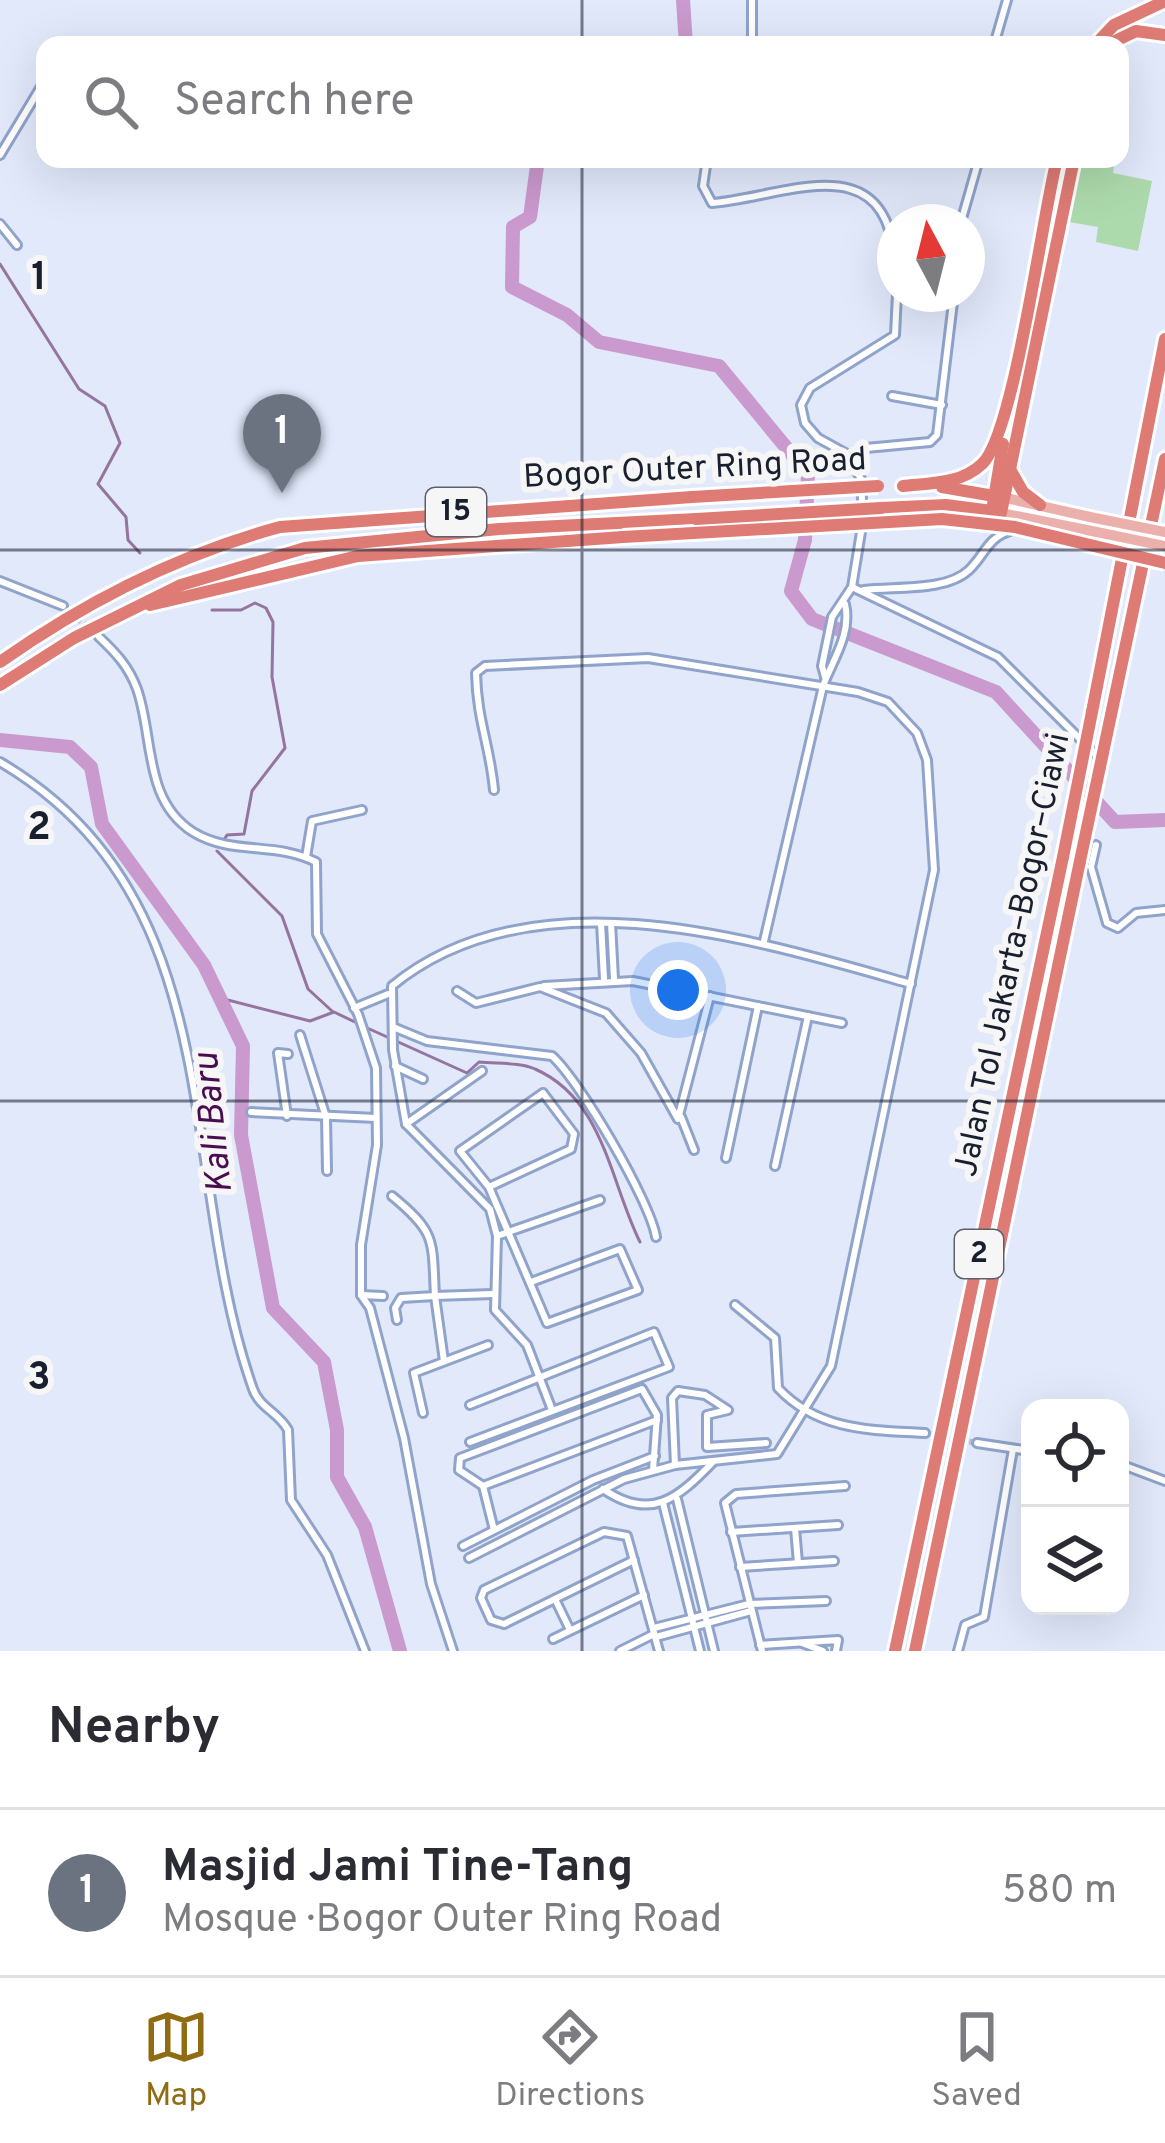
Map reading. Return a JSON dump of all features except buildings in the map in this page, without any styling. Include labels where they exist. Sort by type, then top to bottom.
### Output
[{"type":"highway","points":[[1103,36],[1114,25],[1165,1]]},
{"type":"highway","points":[[1126,36],[1136,31],[1165,34]]},
{"type":"highway","points":[[996,512],[1040,225],[1056,168]]},
{"type":"highway","points":[[999,496],[1011,470],[1072,168]]},
{"type":"highway","name":"Jalan Tol Jakarta–Bogor–Ciawi","points":[[895,1651],[1063,857],[1165,339]]},
{"type":"highway","points":[[903,486],[957,479],[978,469],[994,449],[1012,392]]},
{"type":"highway","name":"Jalan Tol Jakarta–Bogor–Ciawi","points":[[915,1651],[1165,459]]},
{"type":"highway","points":[[1011,470],[1023,492],[1040,505]]},
{"type":"highway","name":"Bogor Outer Ring Road","points":[[0,662],[161,569],[222,542],[280,526],[878,486],[999,496]]},
{"type":"highway","name":"Bogor Outer Ring Road","points":[[0,685],[131,609],[181,586],[304,548],[499,529],[881,508],[946,506],[996,512]]},
{"type":"highway","points":[[131,609],[358,556],[942,519],[1015,527],[1165,563]]},
{"type":"main road","points":[[999,496],[1165,532]]},
{"type":"main road","points":[[996,512],[1165,546]]},
{"type":"street","points":[[752,0],[752,36]]},
{"type":"street","points":[[996,36],[1006,0]]},
{"type":"street","points":[[0,155],[36,95]]},
{"type":"street","points":[[706,168],[703,186],[712,203],[830,182],[862,194],[877,213]]},
{"type":"street","points":[[966,204],[976,168]]},
{"type":"street","points":[[0,224],[17,245]]},
{"type":"street","points":[[824,682],[822,661],[832,617],[856,589],[863,520],[857,467],[847,454],[818,439],[805,423],[801,405],[810,388],[895,335],[896,312]]},
{"type":"street","points":[[857,467],[866,448],[930,442],[937,435],[952,312]]},
{"type":"street","points":[[892,396],[942,405]]},
{"type":"street","points":[[856,589],[940,583],[967,572],[989,542],[1015,529],[1021,516]]},
{"type":"street","points":[[0,580],[63,606]]},
{"type":"street","points":[[856,589],[998,657],[1099,758],[1107,760]]},
{"type":"street","points":[[764,943],[824,682],[837,660],[845,604]]},
{"type":"street","points":[[99,637],[127,666],[136,687],[148,764],[175,814],[221,846],[278,847],[306,856],[318,866],[317,934],[356,1011],[376,1068],[373,1196],[361,1245],[361,1295],[370,1308],[393,1395],[431,1584],[453,1651]]},
{"type":"street","points":[[470,1558],[603,1489],[653,1470],[777,1454],[837,1352],[934,870],[926,760],[917,734],[888,702],[824,682],[648,658],[485,666],[476,674],[478,727],[491,758],[494,790]]},
{"type":"street","points":[[0,762],[49,795],[87,835],[124,888],[171,979],[194,1080],[236,1336],[259,1401],[288,1430],[291,1500],[327,1555],[365,1651]]},
{"type":"street","points":[[306,856],[312,821],[362,810]]},
{"type":"street","points":[[1096,845],[1091,867],[1112,928],[1136,913],[1165,910]]},
{"type":"street","points":[[356,1011],[388,994],[406,974],[485,938],[532,927],[601,922],[675,925],[764,943],[911,983]]},
{"type":"street","points":[[601,922],[604,980]]},
{"type":"street","points":[[611,922],[614,979]]},
{"type":"street","points":[[458,991],[476,1004],[540,987],[614,979],[842,1023]]},
{"type":"street","points":[[540,987],[579,999],[621,1025],[674,1117],[681,1117]]},
{"type":"street","points":[[388,994],[406,1124],[483,1198],[497,1236],[495,1310],[527,1345],[553,1410]]},
{"type":"street","points":[[694,1150],[681,1117],[710,996]]},
{"type":"street","points":[[726,1158],[758,1006]]},
{"type":"street","points":[[775,1166],[808,1016]]},
{"type":"street","points":[[392,1030],[427,1041],[552,1055],[608,1140],[652,1219],[656,1237]]},
{"type":"street","points":[[300,1035],[326,1117],[327,1171]]},
{"type":"street","points":[[286,1116],[278,1053],[288,1054]]},
{"type":"street","points":[[395,1066],[423,1079]]},
{"type":"street","points":[[406,1124],[482,1071]]},
{"type":"street","points":[[489,1187],[571,1149],[574,1134],[543,1093],[460,1151],[489,1187],[512,1233],[531,1282],[551,1325],[638,1288],[620,1249],[531,1282]]},
{"type":"street","points":[[251,1112],[376,1118]]},
{"type":"street","points":[[392,1196],[432,1235],[444,1361]]},
{"type":"street","points":[[497,1236],[600,1200]]},
{"type":"street","points":[[397,1320],[394,1308],[401,1298],[493,1294]]},
{"type":"street","points":[[361,1295],[383,1296]]},
{"type":"street","points":[[735,1305],[776,1338],[778,1388],[806,1410],[853,1430],[925,1432]]},
{"type":"street","points":[[470,1405],[654,1332],[663,1350],[666,1370],[470,1442]]},
{"type":"street","points":[[423,1413],[414,1372],[488,1345]]},
{"type":"street","points":[[494,1530],[483,1486],[459,1470],[460,1458],[642,1389],[657,1420],[653,1470]]},
{"type":"street","points":[[675,1465],[672,1410],[678,1391],[704,1395],[728,1410],[709,1413]]},
{"type":"street","points":[[704,1395],[709,1413],[707,1447],[766,1443]]},
{"type":"street","points":[[655,1408],[672,1410]]},
{"type":"street","points":[[483,1486],[657,1420]]},
{"type":"street","points":[[977,1443],[1021,1450]]},
{"type":"street","points":[[958,1651],[965,1625],[984,1617],[1013,1450]]},
{"type":"street","points":[[463,1546],[593,1480],[655,1456]]},
{"type":"street","points":[[603,1489],[634,1504],[663,1503],[677,1499],[713,1462]]},
{"type":"street","points":[[1129,1467],[1165,1480]]},
{"type":"street","points":[[836,1651],[838,1640],[761,1648],[724,1507],[730,1496],[845,1486]]},
{"type":"street","points":[[677,1499],[714,1651]]},
{"type":"street","points":[[663,1503],[700,1651]]},
{"type":"street","points":[[730,1532],[838,1525]]},
{"type":"street","points":[[795,1528],[798,1563]]},
{"type":"street","points":[[634,1559],[499,1624],[481,1598],[484,1591],[604,1532],[627,1536],[634,1559],[655,1633],[659,1651]]},
{"type":"street","points":[[740,1567],[834,1561]]},
{"type":"street","points":[[553,1639],[644,1595]]},
{"type":"street","points":[[555,1599],[570,1630]]},
{"type":"street","points":[[620,1651],[655,1633],[750,1607],[826,1600]]},
{"type":"street","points":[[798,1642],[823,1651]]},
{"type":"green space","points":[[1072,168],[1114,168],[1113,173],[1152,181],[1138,251],[1096,242],[1098,227],[1063,221]]},
{"type":"waterway","points":[[683,0],[685,36]]},
{"type":"waterway","points":[[537,168],[530,217],[513,227],[512,287],[567,315],[599,342],[719,366],[808,474],[805,540],[791,591],[812,619],[996,692],[1115,822],[1165,820]]},
{"type":"waterway","points":[[0,264],[79,389],[105,406],[120,443],[98,484],[126,517],[128,540],[140,553]]},
{"type":"waterway","points":[[212,610],[241,610],[255,603],[266,608],[273,622],[272,677],[285,748],[252,791],[244,834],[227,835],[220,846]]},
{"type":"waterway","name":"Kali Baru","points":[[0,740],[70,747],[91,767],[102,824],[204,965],[243,1046],[241,1135],[273,1308],[324,1362],[337,1430],[337,1477],[365,1527],[400,1651]]},
{"type":"waterway","points":[[217,851],[282,916],[308,989],[332,1011]]},
{"type":"waterway","points":[[220,998],[310,1021],[334,1012],[357,1023]]},
{"type":"waterway","points":[[365,1027],[467,1073],[479,1062],[515,1064],[558,1083],[591,1121],[640,1242]]},
{"type":"tunnel","points":[[63,606],[92,631]]},
{"type":"tunnel","points":[[925,1433],[977,1443]]},
{"type":"place","name":"Masjid Jami Tine-Tang","points":[[282,493]]}]
